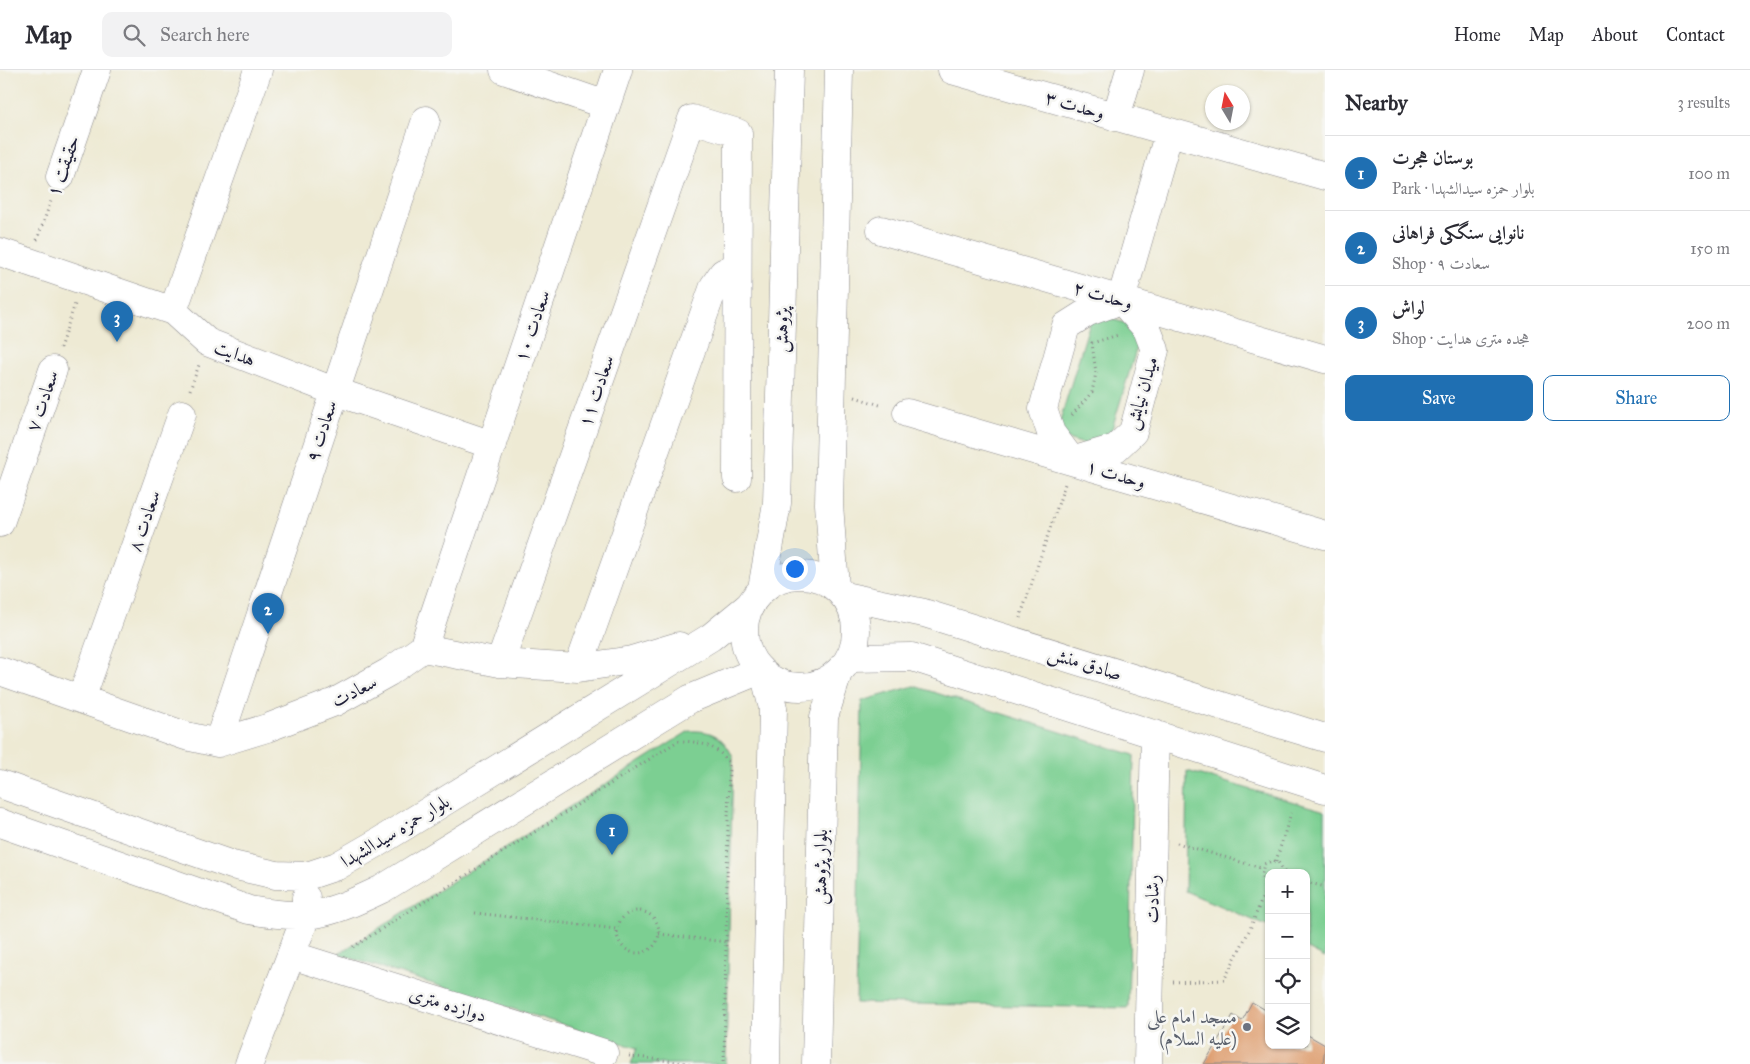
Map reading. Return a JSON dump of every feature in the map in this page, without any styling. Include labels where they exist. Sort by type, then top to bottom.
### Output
[{"type":"street","name":"حقیقت ۱","points":[[60,177],[97,70]]},
{"type":"street","points":[[0,252],[172,310],[258,70]]},
{"type":"street","points":[[504,70],[606,105]]},
{"type":"street","name":"سعادت ۱۰","points":[[423,648],[618,70]]},
{"type":"street","name":"پژوهش","points":[[756,597],[777,503],[789,70]]},
{"type":"street","points":[[839,70],[829,504],[839,591]]},
{"type":"street","name":"وحدت ۳","points":[[952,70],[1325,176]]},
{"type":"street","points":[[1116,116],[1130,70]]},
{"type":"street","name":"سعادت ۱۱","points":[[500,663],[692,119],[738,133],[737,266]]},
{"type":"street","name":"سعادت ۹","points":[[218,743],[426,120]]},
{"type":"street","points":[[1072,461],[1051,433],[1043,410],[1066,326],[1088,312],[1121,300],[1169,132]]},
{"type":"street","name":"وحدت ۲","points":[[881,230],[1325,359]]},
{"type":"street","points":[[578,668],[714,286],[723,273],[737,266],[737,478]]},
{"type":"street","name":"میدان نیایش","points":[[1072,461],[1116,448],[1133,432],[1155,350],[1147,329],[1121,300]]},
{"type":"street","name":"هدایت","points":[[172,310],[207,342],[334,391],[492,444]]},
{"type":"street","name":"سعادت ۷","points":[[0,523],[53,370]]},
{"type":"street","name":"وحدت ۱","points":[[907,413],[1325,535]]},
{"type":"street","name":"سعادت ۸","points":[[81,699],[182,414]]},
{"type":"street","points":[[798,574],[818,577],[839,591],[848,601],[856,619],[856,639],[844,666],[822,684],[802,688],[782,685],[762,673],[752,662],[744,643],[744,623],[756,597],[779,579],[798,574]]},
{"type":"street","name":"صادق منش","points":[[839,591],[924,613],[1325,738]]},
{"type":"street","name":"بلوار حمزه سیدالشهدا","points":[[0,784],[232,864],[276,875],[307,876],[337,866],[377,843],[711,637],[756,597]]},
{"type":"street","points":[[423,648],[500,663],[578,668],[632,660],[711,637]]},
{"type":"street","name":"سعادت","points":[[0,671],[186,736],[218,743],[267,728],[335,702],[389,672],[423,648]]},
{"type":"street","points":[[844,666],[912,658],[1325,788]]},
{"type":"street","name":"بلوار پژوهش","points":[[816,1064],[824,717],[844,666]]},
{"type":"street","points":[[0,823],[249,910],[278,915],[306,916],[341,909],[382,889],[690,699],[762,673]]},
{"type":"street","points":[[762,673],[773,708],[766,1064]]},
{"type":"street","name":"رشادت","points":[[1148,1064],[1155,734]]},
{"type":"street","points":[[249,1064],[306,916],[307,876]]},
{"type":"street","name":"دوازده متری","points":[[291,955],[604,1053]]},
{"type":"path","name":"حقیقت ۱","points":[[29,262],[60,177]]},
{"type":"path","name":"سعادت ۷","points":[[53,370],[83,280]]},
{"type":"path","points":[[1076,422],[1071,414],[1092,392],[1096,373],[1092,343],[1120,334],[1121,300]]},
{"type":"path","points":[[182,414],[207,342]]},
{"type":"path","points":[[832,390],[907,413]]},
{"type":"path","points":[[1013,640],[1072,461]]},
{"type":"path","points":[[325,965],[678,741],[696,741],[722,752],[729,763],[724,1064]]},
{"type":"path","points":[[1276,861],[1291,813]]},
{"type":"path","points":[[1153,835],[1261,868]]},
{"type":"path","points":[[1265,882],[1261,877],[1261,868],[1268,862],[1276,861],[1284,869]]},
{"type":"path","points":[[1310,883],[1325,887]]},
{"type":"path","points":[[1150,983],[1224,980],[1250,929],[1265,892]]},
{"type":"path","points":[[640,911],[648,913],[655,919],[659,934],[651,949],[635,953],[621,945],[617,938],[617,930],[619,922],[625,915],[640,911]]},
{"type":"path","points":[[474,913],[617,930]]},
{"type":"path","points":[[659,934],[726,942]]},
{"type":"path","points":[[604,1053],[693,1064]]},
{"type":"green space","points":[[1101,316],[1135,326],[1140,337],[1108,442],[1097,448],[1064,438],[1058,427],[1090,322]]},
{"type":"green space","points":[[914,686],[1134,755],[1128,1008],[856,1003],[862,701]]},
{"type":"green space","points":[[689,731],[710,733],[716,736],[721,739],[733,757],[726,1064],[631,1064],[637,1048],[338,954]]},
{"type":"green space","points":[[1187,771],[1325,811],[1325,958],[1310,950],[1310,869],[1265,869],[1265,925],[1185,891]]},
{"type":"building","name":"مسجد امام علی (علیه السلام)","points":[[1252,1002],[1265,1010],[1265,1049],[1310,1049],[1310,1036],[1325,1045],[1323,1064],[1204,1064],[1233,1015],[1242,1021]]},
{"type":"place","name":"لواش","points":[[117,342]]},
{"type":"place","name":"نانوایی سنگکی فراهانی","points":[[268,634]]},
{"type":"place","name":"بوستان هجرت","points":[[612,855]]},
{"type":"place","name":"مسجد امام علی (علیه السلام)","points":[[1247,1027]]}]
